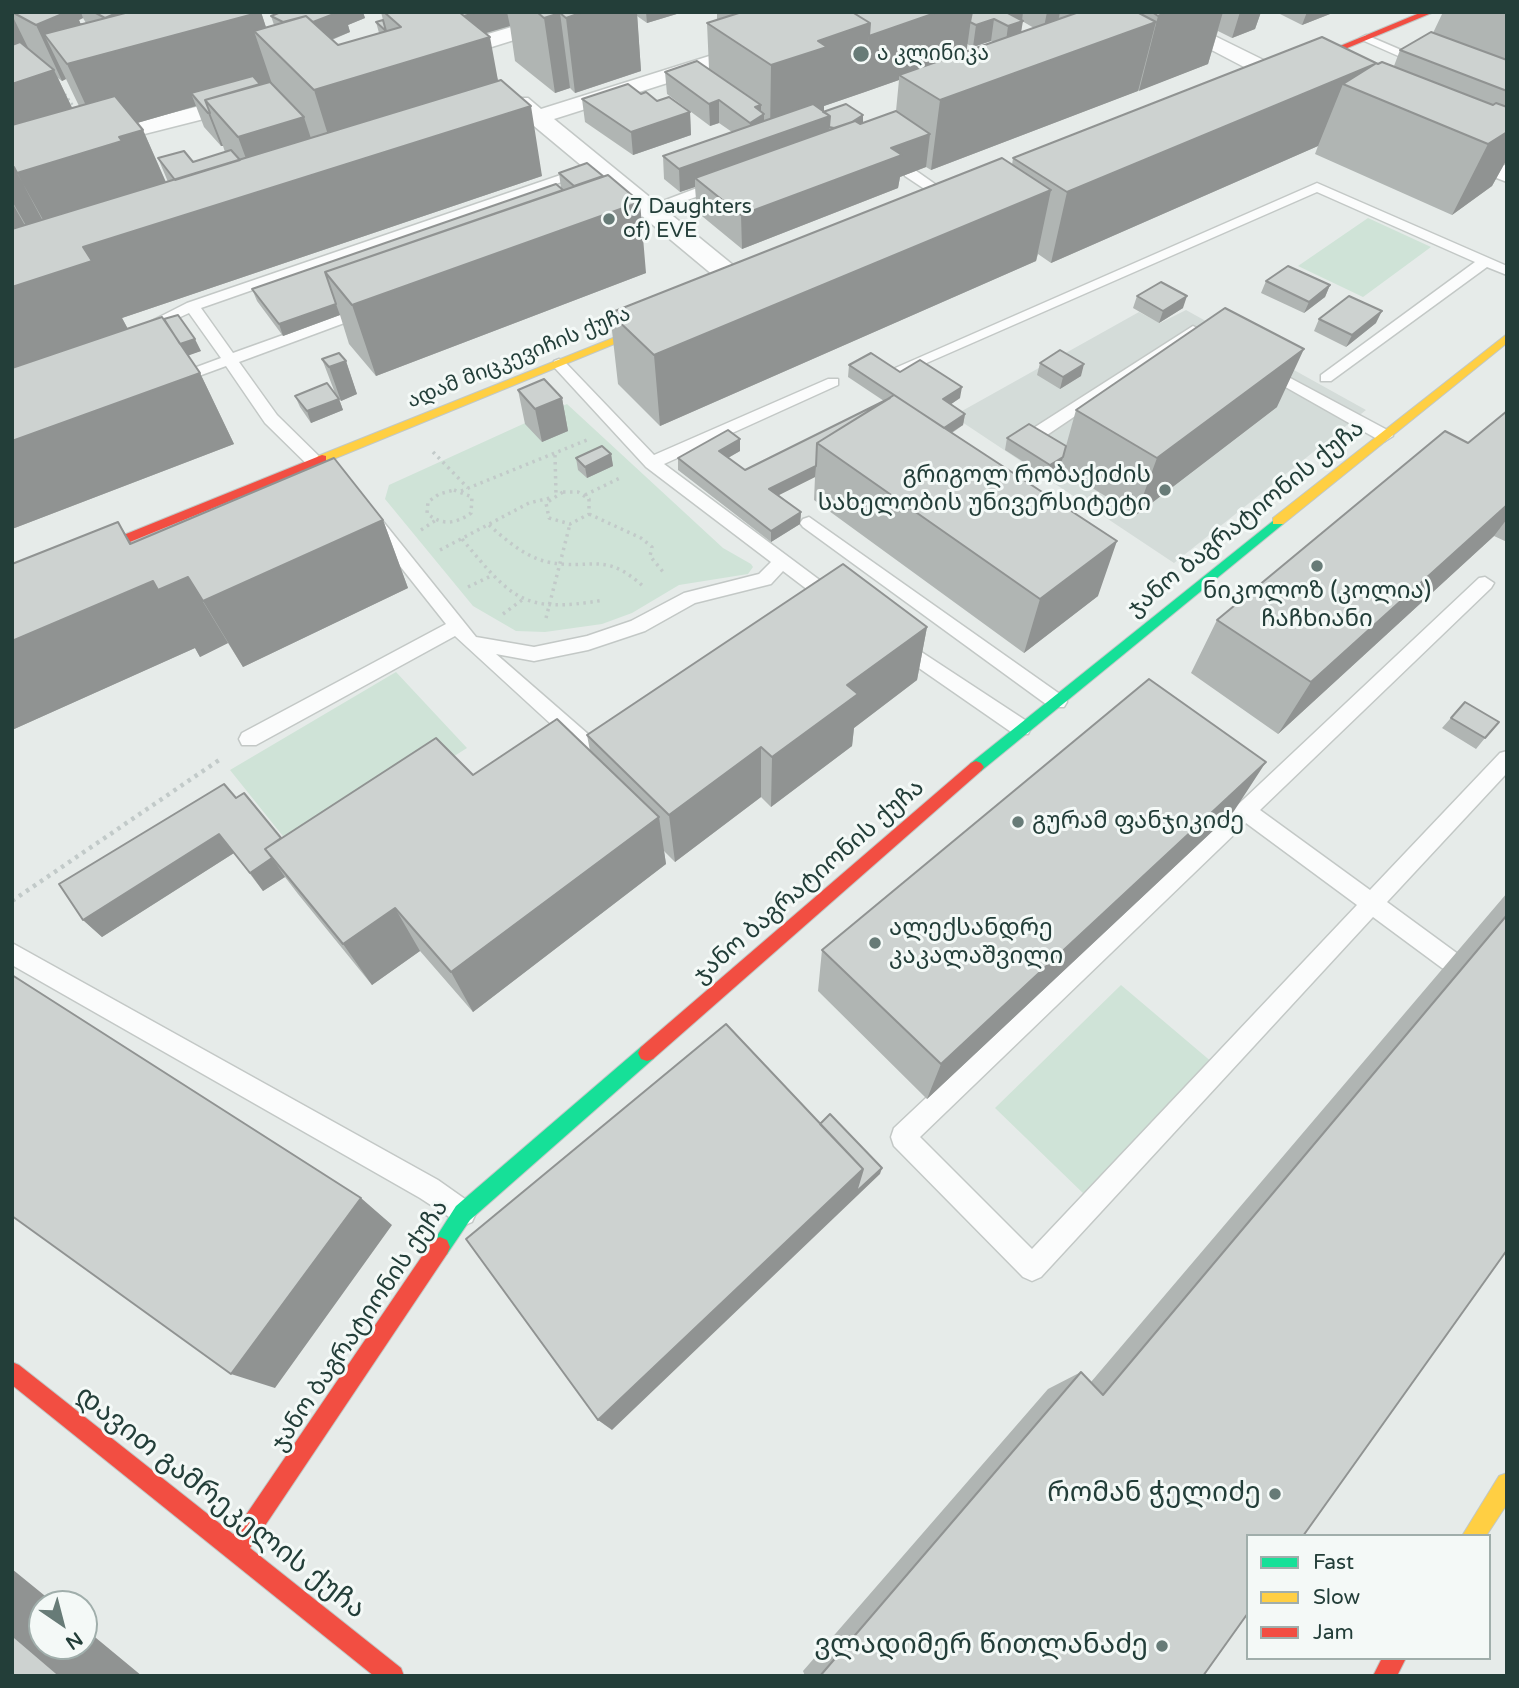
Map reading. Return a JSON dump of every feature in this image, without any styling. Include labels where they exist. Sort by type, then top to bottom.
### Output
[{"type":"street","points":[[425,60],[584,12]]},
{"type":"street","points":[[1149,12],[1266,79],[1321,97]]},
{"type":"street","points":[[1266,79],[1430,12]]},
{"type":"street","points":[[433,36],[473,68]]},
{"type":"street","points":[[456,144],[774,41]]},
{"type":"street","points":[[505,92],[746,289]]},
{"type":"street","points":[[97,139],[266,96]]},
{"type":"street","points":[[1430,144],[1507,175]]},
{"type":"street","points":[[931,214],[963,201]]},
{"type":"street","name":"ადამ მიცკევიჩის ქუჩა","points":[[12,585],[683,314]]},
{"type":"street","name":"ჯანო ბაგრატიონის ქუჩა","points":[[236,1549],[463,1213],[1021,728],[1507,337]]},
{"type":"street","name":"დავით გამრეკელის ქუჩა","points":[[12,1372],[393,1676]]},
{"type":"street","points":[[1474,1534],[1507,1484]]},
{"type":"street","points":[[1384,1676],[1394,1660]]},
{"type":"lane","points":[[1366,38],[1438,69]]},
{"type":"lane","points":[[123,339],[192,306],[597,167]]},
{"type":"lane","points":[[910,173],[963,201]]},
{"type":"lane","points":[[622,219],[733,178]]},
{"type":"lane","points":[[901,369],[1317,187],[1507,271]]},
{"type":"lane","points":[[1326,379],[1486,261]]},
{"type":"lane","points":[[153,389],[383,304]]},
{"type":"lane","points":[[192,306],[271,419],[314,463],[344,487]]},
{"type":"lane","points":[[1038,433],[1194,330],[1229,350]]},
{"type":"lane","points":[[1254,363],[1385,436]]},
{"type":"lane","points":[[559,364],[652,463],[781,562],[820,599],[848,610]]},
{"type":"lane","points":[[652,463],[833,382]]},
{"type":"lane","points":[[368,513],[470,642],[595,752],[630,729]]},
{"type":"lane","points":[[809,523],[1056,702]]},
{"type":"lane","points":[[470,642],[534,654],[588,643],[638,626],[690,598],[765,579],[781,562]]},
{"type":"lane","points":[[1485,583],[903,1136],[1032,1268],[1507,758]]},
{"type":"lane","points":[[249,739],[456,627]]},
{"type":"lane","points":[[882,633],[1021,728]]},
{"type":"lane","points":[[1245,811],[1450,961]]},
{"type":"lane","points":[[12,953],[429,1189],[463,1213]]},
{"type":"path","points":[[461,491],[474,502],[466,517],[443,522],[427,513],[428,502],[446,491],[461,491],[555,455],[616,427]]},
{"type":"path","points":[[432,451],[468,488]]},
{"type":"path","points":[[555,455],[556,495]]},
{"type":"path","points":[[444,561],[436,552],[529,503],[571,492],[584,495],[592,503],[589,514],[570,524],[550,518],[545,509],[550,498]]},
{"type":"path","points":[[589,514],[652,547],[650,556],[656,565],[690,598]]},
{"type":"path","points":[[543,627],[570,524]]},
{"type":"path","points":[[489,525],[539,560],[561,564],[617,566],[653,594]]},
{"type":"path","points":[[462,539],[505,589],[522,600],[549,608],[608,599]]},
{"type":"path","points":[[467,587],[493,575]]},
{"type":"path","points":[[460,579],[474,594]]},
{"type":"path","points":[[502,615],[522,600]]},
{"type":"path","points":[[491,608],[510,621]]},
{"type":"path","points":[[12,901],[249,739]]},
{"type":"shaded area","name":"გრიგოლ რობაქიძის სახელობის უნივერსიტეტი","points":[[1186,310],[1366,410],[1174,563],[953,416],[1139,312],[1160,323]]},
{"type":"green space","points":[[1368,218],[1431,247],[1363,297],[1298,266]]},
{"type":"green space","points":[[567,404],[723,548],[751,564],[753,567],[748,574],[679,585],[632,613],[602,624],[545,632],[516,631],[473,606],[385,499],[389,485]]},
{"type":"green space","points":[[396,672],[467,748],[298,855],[230,770]]},
{"type":"green space","points":[[1121,985],[1213,1063],[1086,1196],[995,1108]]},
{"type":"building","points":[[12,12],[67,12],[36,25]]},
{"type":"building","points":[[94,12],[119,12],[105,18]]},
{"type":"building","points":[[129,12],[261,12],[67,64],[44,34]]},
{"type":"building","points":[[281,12],[339,12],[313,22],[306,16],[283,22],[271,16]]},
{"type":"building","points":[[384,12],[459,12],[490,37],[314,90],[254,31],[306,16],[338,45],[401,27]]},
{"type":"building","points":[[459,12],[478,12],[464,16]]},
{"type":"building","points":[[537,12],[583,12],[566,18],[560,13],[544,18]]},
{"type":"building","points":[[742,12],[852,12],[870,23],[818,41],[827,47],[771,65],[707,23]]},
{"type":"building","points":[[852,12],[938,12],[869,36],[870,23]]},
{"type":"building","points":[[972,12],[1006,12],[1023,21],[1008,26],[994,19],[976,25],[970,22]]},
{"type":"building","points":[[1079,12],[1137,12],[1156,22],[940,100],[899,75]]},
{"type":"building","points":[[383,20],[386,31],[376,22]]},
{"type":"building","points":[[1431,32],[1507,60],[1507,91],[1400,50]]},
{"type":"building","points":[[1322,37],[1378,64],[1382,62],[1493,105],[1496,103],[1507,107],[1507,132],[1488,144],[1343,84],[1375,64],[1067,192],[1013,158]]},
{"type":"building","points":[[20,42],[54,70],[12,84],[12,45]]},
{"type":"building","points":[[697,61],[761,105],[755,107],[764,114],[750,123],[719,100],[709,104],[665,72]]},
{"type":"building","points":[[253,76],[260,84],[205,100],[210,113],[191,93]]},
{"type":"building","points":[[501,80],[531,106],[83,247],[92,261],[12,287],[12,229]]},
{"type":"building","points":[[270,82],[304,117],[238,137],[205,100]]},
{"type":"building","points":[[628,84],[641,94],[646,92],[657,101],[669,97],[690,112],[631,132],[582,99]]},
{"type":"building","points":[[115,96],[143,130],[119,137],[122,141],[17,173],[14,167],[12,168],[12,125]]},
{"type":"building","points":[[813,104],[830,116],[679,169],[663,156]]},
{"type":"building","points":[[846,104],[863,115],[852,122],[829,127],[830,116],[823,112]]},
{"type":"building","points":[[896,111],[930,134],[891,148],[902,155],[741,215],[695,178],[855,121],[860,124]]},
{"type":"building","points":[[231,150],[240,160],[175,180],[158,158],[184,151],[193,162]]},
{"type":"building","points":[[1002,158],[1051,190],[654,355],[610,313]]},
{"type":"building","points":[[587,163],[603,176],[574,186],[559,173]]},
{"type":"building","points":[[608,175],[640,202],[352,305],[325,272]]},
{"type":"building","points":[[556,184],[563,190],[325,272],[336,304],[279,324],[252,289]]},
{"type":"building","points":[[1288,266],[1330,285],[1309,302],[1266,281]]},
{"type":"building","points":[[1161,282],[1187,296],[1163,311],[1137,296]]},
{"type":"building","points":[[1349,296],[1382,311],[1352,335],[1319,319]]},
{"type":"building","points":[[1225,308],[1304,349],[1157,458],[1076,410]]},
{"type":"building","points":[[178,315],[195,339],[180,344],[164,319]]},
{"type":"building","points":[[162,317],[200,373],[12,441],[12,368]]},
{"type":"building","points":[[1060,350],[1084,364],[1063,377],[1040,363]]},
{"type":"building","points":[[339,353],[346,361],[329,367],[322,359]]},
{"type":"building","points":[[871,353],[900,372],[920,360],[962,387],[943,399],[965,414],[944,428],[849,365]]},
{"type":"building","points":[[544,379],[562,398],[535,409],[518,390]]},
{"type":"building","points":[[327,383],[339,399],[307,411],[295,396]]},
{"type":"building","points":[[894,395],[1117,541],[1040,599],[817,443]]},
{"type":"building","points":[[890,398],[817,443],[816,466],[769,489],[801,512],[771,531],[678,458],[728,430],[740,439],[719,451],[745,470]]},
{"type":"building","points":[[1507,411],[1507,505],[1311,682],[1217,620],[1445,431],[1468,443]]},
{"type":"building","points":[[1029,424],[1066,446],[1063,457],[1050,465],[1007,438]]},
{"type":"building","points":[[602,446],[611,454],[585,467],[576,458]]},
{"type":"building","points":[[334,458],[383,520],[203,601],[188,577],[158,590],[153,581],[12,641],[12,564],[118,522],[130,544]]},
{"type":"building","points":[[843,564],[927,627],[847,685],[858,694],[772,757],[761,747],[669,815],[587,735]]},
{"type":"building","points":[[1149,679],[1266,762],[941,1064],[822,950]]},
{"type":"building","points":[[1465,702],[1499,722],[1485,738],[1451,718]]},
{"type":"building","points":[[557,719],[659,817],[451,972],[395,908],[343,944],[265,849],[436,738],[473,775]]},
{"type":"building","points":[[224,784],[236,798],[244,793],[281,838],[265,849],[272,858],[250,873],[219,834],[83,920],[59,884]]},
{"type":"building","points":[[1507,915],[1507,1250],[1304,1534],[1246,1534],[1246,1616],[1203,1676],[820,1676],[1081,1372],[1103,1395]]},
{"type":"building","points":[[12,975],[361,1198],[231,1374],[12,1216]]},
{"type":"building","points":[[726,1024],[863,1169],[598,1420],[466,1239]]},
{"type":"building","points":[[830,1114],[882,1168],[856,1192],[863,1169],[820,1124]]},
{"type":"building","points":[[12,1635],[28,1649],[28,1660],[41,1660],[60,1676],[12,1676]]},
{"type":"traffic: fast","points":[[976,767],[1278,521]]},
{"type":"traffic: fast","points":[[440,1247],[463,1213],[647,1053]]},
{"type":"traffic: slow","points":[[322,459],[662,322]]},
{"type":"traffic: slow","points":[[1278,521],[1507,337]]},
{"type":"traffic: slow","points":[[1474,1534],[1507,1484]]},
{"type":"traffic: jam","points":[[1296,66],[1430,12]]},
{"type":"traffic: jam","points":[[12,585],[322,459]]},
{"type":"traffic: jam","points":[[647,1053],[976,767]]},
{"type":"traffic: jam","points":[[236,1549],[440,1247]]},
{"type":"traffic: jam","points":[[12,1372],[393,1676]]},
{"type":"traffic: jam","points":[[1384,1676],[1394,1660]]},
{"type":"place","name":"ა კლინიკა","points":[[861,54]]},
{"type":"place","name":"(7 Daughters of) EVE","points":[[609,219]]},
{"type":"place","name":"გრიგოლ რობაქიძის სახელობის უნივერსიტეტი","points":[[1165,490]]},
{"type":"place","name":"ნიკოლოზ (კოლია) ჩაჩხიანი","points":[[1317,566]]},
{"type":"place","name":"გურამ ფანჯიკიძე","points":[[1018,822]]},
{"type":"place","name":"ალექსანდრე კაკალაშვილი","points":[[875,943]]},
{"type":"place","name":"რომან ჭელიძე","points":[[1275,1494]]},
{"type":"place","name":"ვლადიმერ წითლანაძე","points":[[1162,1646]]}]
